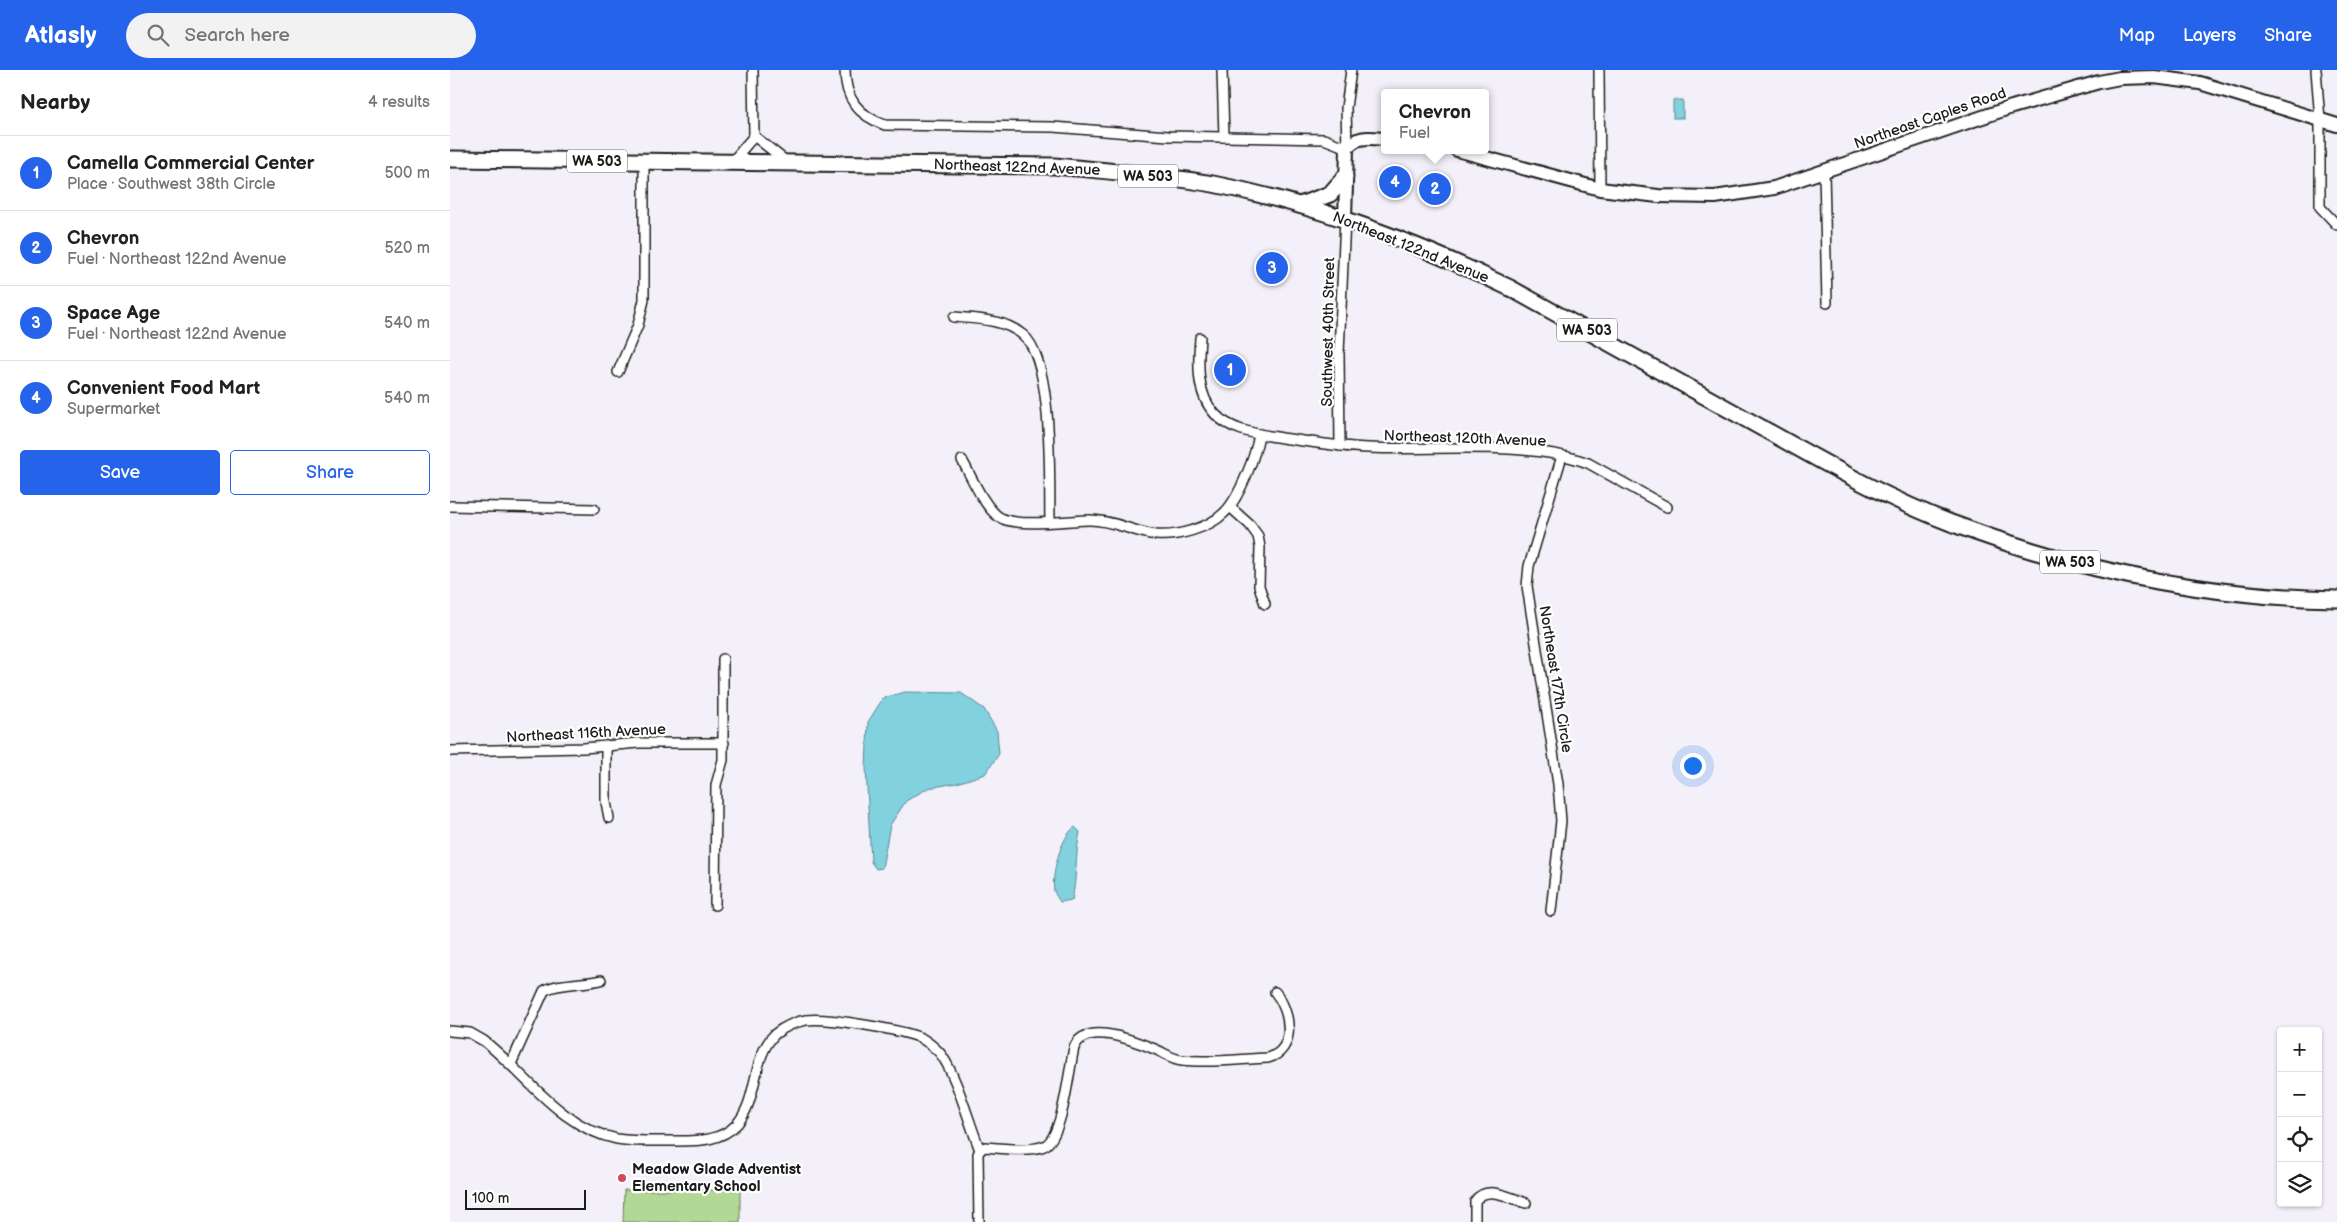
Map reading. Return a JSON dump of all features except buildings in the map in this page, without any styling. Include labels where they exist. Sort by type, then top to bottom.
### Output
[{"type":"highway","name":"Northeast 122nd Avenue","points":[[450,159],[1046,166],[1116,171],[1211,184],[1300,205],[1345,219],[1459,263],[1510,288],[1820,460],[1881,492],[1949,522],[2068,561],[2195,588],[2248,594],[2337,599]]},
{"type":"highway","points":[[1300,205],[1330,194],[1345,177]]},
{"type":"main road","name":"Northeast Caples Road","points":[[1824,171],[2012,107],[2120,78],[2154,77],[2200,83],[2337,125]]},
{"type":"main road","points":[[1345,219],[1347,148],[1352,142],[1362,138],[1381,139]]},
{"type":"main road","points":[[1472,154],[1600,189],[1676,196],[1736,196],[1774,188],[1824,171]]},
{"type":"street","points":[[732,162],[754,136],[753,70]]},
{"type":"street","points":[[845,70],[845,84],[854,105],[862,114],[885,125],[1052,127],[1168,136],[1324,139],[1347,148],[1346,108],[1351,70]]},
{"type":"street","points":[[1222,70],[1224,137]]},
{"type":"street","points":[[1600,70],[1600,189]]},
{"type":"street","points":[[2316,70],[2320,120],[2320,206],[2337,225]]},
{"type":"street","points":[[754,136],[789,163]]},
{"type":"street","points":[[618,372],[638,325],[644,300],[644,162]]},
{"type":"street","points":[[1824,171],[1827,303]]},
{"type":"street","name":"Southwest 40th Street","points":[[1340,446],[1339,353],[1345,219]]},
{"type":"street","points":[[954,317],[1006,324],[1025,336],[1032,343],[1041,368],[1043,386],[1048,449],[1050,521]]},
{"type":"street","name":"Northeast 120th Avenue","points":[[1200,338],[1200,381],[1208,406],[1228,424],[1259,434],[1340,446],[1519,450],[1562,456],[1588,463],[1667,507]]},
{"type":"street","points":[[962,460],[988,506],[1001,518],[1019,522],[1103,520],[1145,533],[1169,535],[1213,521],[1230,507],[1238,494],[1259,434]]},
{"type":"street","name":"Northeast 177th Circle","points":[[1551,911],[1561,821],[1558,784],[1528,586],[1529,566],[1562,456]]},
{"type":"street","points":[[450,506],[594,509]]},
{"type":"street","points":[[1230,507],[1250,525],[1258,536],[1260,547],[1259,586],[1266,604]]},
{"type":"street","points":[[715,905],[716,785],[724,760],[724,659]]},
{"type":"street","name":"Northeast 116th Avenue","points":[[450,751],[575,749],[638,743],[724,743]]},
{"type":"street","points":[[606,745],[606,802],[609,818]]},
{"type":"street","points":[[511,1064],[544,991],[554,986],[584,985],[601,980]]},
{"type":"street","points":[[979,1222],[978,1154],[980,1150],[985,1147],[1038,1148],[1050,1141],[1058,1124],[1074,1048],[1079,1038],[1088,1033],[1099,1033],[1127,1040],[1183,1060],[1268,1058],[1277,1054],[1287,1043],[1287,1018],[1282,1000],[1275,992]]},
{"type":"street","points":[[450,1030],[470,1033],[480,1038],[565,1114],[598,1134],[632,1141],[702,1140],[720,1136],[740,1119],[750,1101],[766,1048],[775,1035],[787,1026],[807,1020],[816,1020],[891,1031],[922,1039],[939,1052],[950,1073],[980,1150]]},
{"type":"street","points":[[1475,1222],[1475,1201],[1484,1193],[1492,1192],[1526,1203]]},
{"type":"green space","points":[[624,1190],[740,1190],[740,1222],[623,1222]]},
{"type":"water","points":[[1673,100],[1683,100],[1683,118],[1673,118]]},
{"type":"water","points":[[905,692],[961,693],[984,709],[997,731],[999,754],[985,774],[957,783],[928,788],[906,801],[890,825],[882,868],[876,869],[871,862],[866,768],[868,722],[883,698]]},
{"type":"water","points":[[1075,827],[1080,832],[1072,900],[1060,902],[1054,891],[1053,884],[1058,856],[1065,839]]},
{"type":"place","name":"Convenient Food Mart","points":[[1395,182]]},
{"type":"place","name":"Chevron","points":[[1435,189]]},
{"type":"place","name":"Space Age","points":[[1272,268]]},
{"type":"place","name":"Camella Commercial Center","points":[[1230,370]]},
{"type":"place","name":"Meadow Glade Adventist Elementary School","points":[[622,1178]]}]
